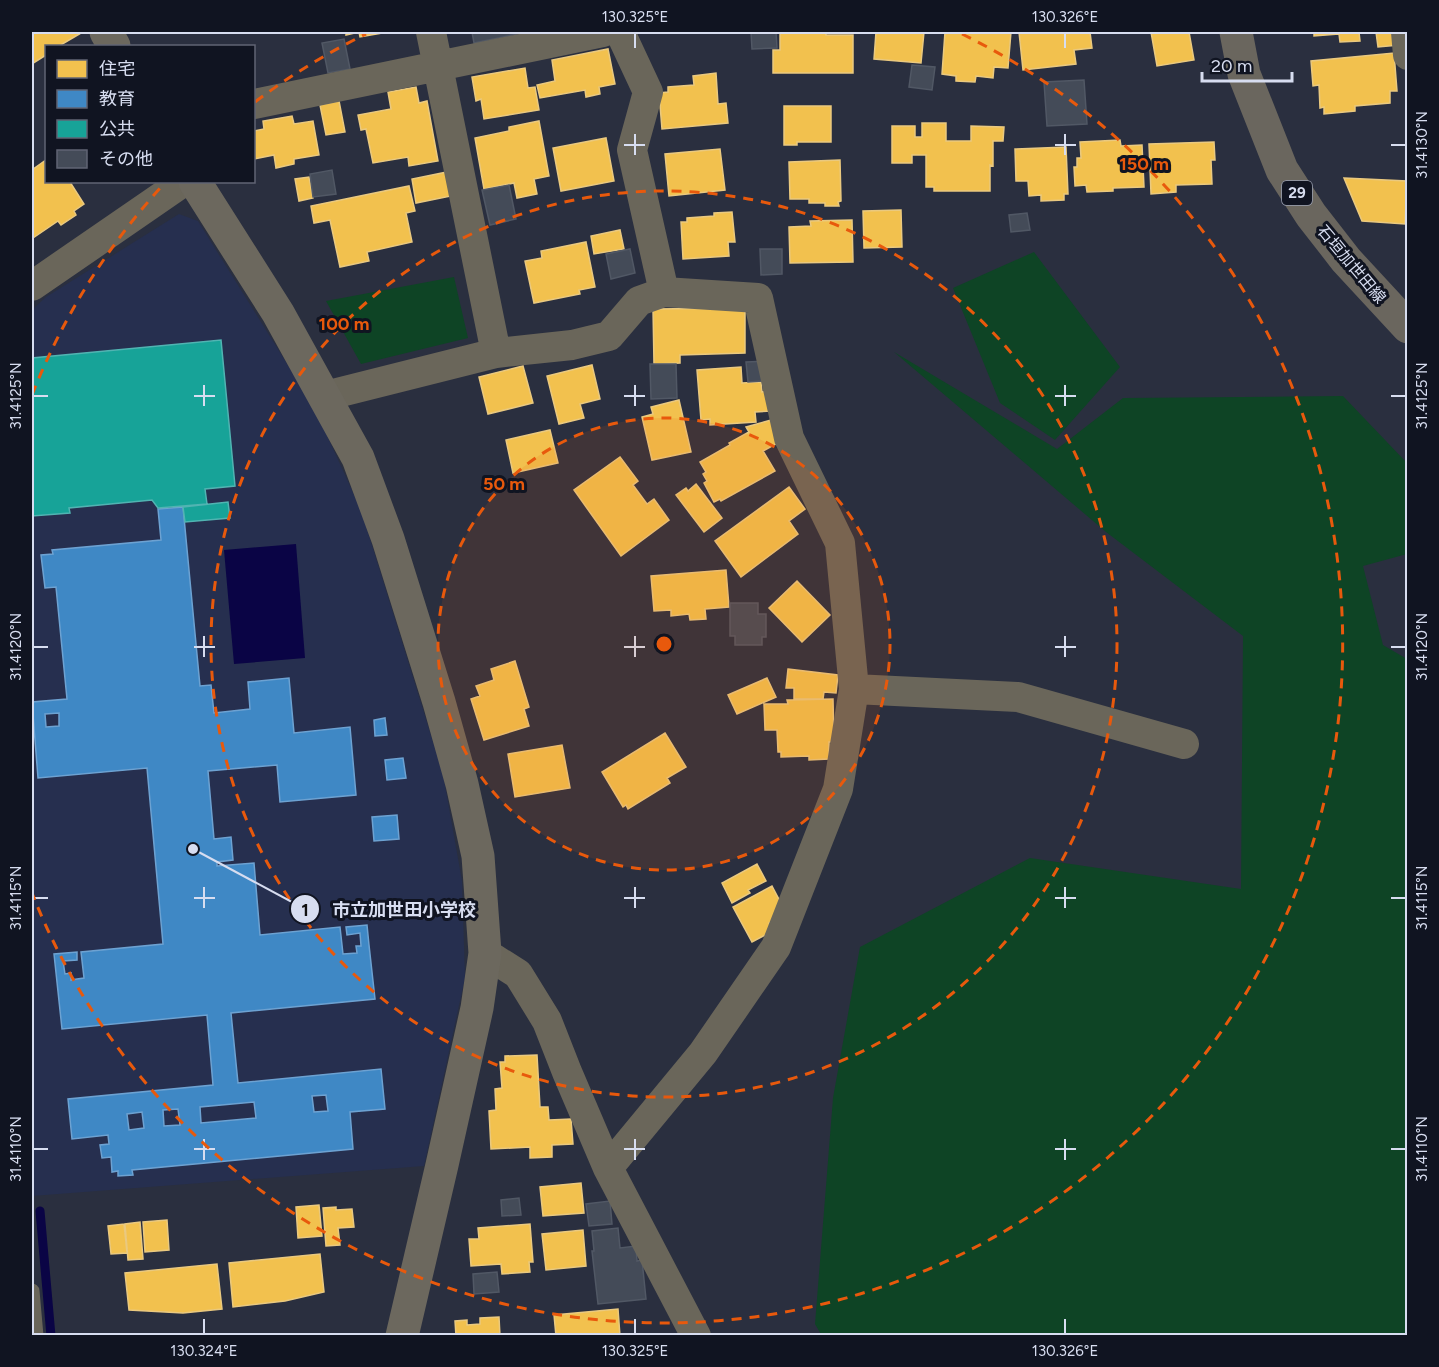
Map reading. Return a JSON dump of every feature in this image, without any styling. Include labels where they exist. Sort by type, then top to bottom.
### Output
[{"type":"main road","name":"石垣加世田線","points":[[1236,32],[1244,75],[1282,170],[1311,215],[1346,260],[1407,327]]},
{"type":"street","points":[[430,32],[496,353]]},
{"type":"street","points":[[255,104],[603,32]]},
{"type":"street","points":[[620,32],[648,92],[632,150],[664,292]]},
{"type":"street","points":[[1406,32],[1407,55]]},
{"type":"street","points":[[32,286],[182,183]]},
{"type":"street","points":[[196,183],[278,312],[358,458],[388,539],[439,702],[462,783],[478,856],[485,953],[477,1008],[402,1335]]},
{"type":"street","points":[[325,396],[496,353],[572,345],[609,336],[639,302],[664,292],[758,298],[789,438],[840,543],[854,689],[838,789],[776,947],[703,1053],[608,1168]]},
{"type":"street","points":[[854,689],[1018,697],[1184,744]]},
{"type":"street","points":[[485,953],[518,974],[547,1021],[608,1168],[696,1335]]},
{"type":"lane","points":[[32,1291],[36,1335]]},
{"type":"shaded area","points":[[179,214],[198,221],[314,407],[361,510],[443,774],[462,881],[465,978],[424,1166],[32,1196],[32,310],[46,297]]},
{"type":"shaded area","points":[[296,544],[305,658],[234,664],[224,550]]},
{"type":"green space","points":[[1034,252],[1120,367],[1055,440],[1000,403],[953,288]]},
{"type":"green space","points":[[454,277],[468,338],[361,364],[326,301]]},
{"type":"green space","points":[[894,352],[1057,449],[1123,398],[1343,396],[1407,463],[1407,554],[1363,566],[1383,645],[1407,659],[1407,1335],[822,1336],[815,1324],[833,1098],[860,947],[1030,858],[1241,889],[1243,636],[1106,532]]},
{"type":"building: 住宅","points":[[32,32],[81,33],[61,45],[45,45],[45,56],[32,64]]},
{"type":"building: 住宅","points":[[359,32],[388,32],[360,37]]},
{"type":"building: 住宅","points":[[780,32],[826,32],[826,35],[853,35],[853,73],[773,73],[773,50],[780,50]]},
{"type":"building: 住宅","points":[[876,32],[924,32],[921,63],[874,59]]},
{"type":"building: 住宅","points":[[945,32],[1011,32],[1008,68],[994,67],[993,78],[976,76],[975,82],[956,81],[956,76],[942,74]]},
{"type":"building: 住宅","points":[[1019,32],[1090,32],[1092,48],[1074,50],[1076,64],[1023,70]]},
{"type":"building: 住宅","points":[[1151,32],[1189,32],[1194,60],[1157,66]]},
{"type":"building: 住宅","points":[[1314,32],[1359,32],[1360,41],[1340,42],[1339,34],[1314,36]]},
{"type":"building: 住宅","points":[[1376,32],[1397,32],[1399,45],[1378,47]]},
{"type":"building: 住宅","points":[[608,49],[615,84],[599,87],[600,94],[586,97],[585,90],[540,98],[537,85],[555,81],[552,60]]},
{"type":"building: 住宅","points":[[1394,53],[1397,91],[1390,91],[1390,103],[1355,106],[1355,111],[1324,114],[1324,107],[1320,108],[1319,85],[1313,86],[1311,61]]},
{"type":"building: 住宅","points":[[525,68],[528,88],[535,87],[539,110],[484,119],[481,99],[476,101],[472,77]]},
{"type":"building: 住宅","points":[[716,73],[718,104],[726,103],[728,123],[662,129],[659,93],[668,92],[668,87],[694,85],[693,76]]},
{"type":"building: 住宅","points":[[416,87],[419,103],[427,101],[438,161],[409,166],[408,157],[373,163],[366,129],[361,130],[358,115],[391,109],[388,92]]},
{"type":"building: 住宅","points":[[339,101],[345,132],[326,135],[320,105]]},
{"type":"building: 住宅","points":[[784,106],[831,106],[831,142],[797,142],[797,145],[784,145]]},
{"type":"building: 住宅","points":[[292,116],[294,124],[313,121],[319,155],[294,159],[294,164],[276,168],[274,155],[255,159],[255,131],[264,129],[263,121]]},
{"type":"building: 住宅","points":[[539,121],[549,176],[534,179],[537,194],[517,198],[514,183],[484,189],[475,138],[509,131],[509,127]]},
{"type":"building: 住宅","points":[[922,123],[946,123],[946,141],[971,141],[971,126],[1004,127],[1003,141],[993,141],[990,191],[934,191],[934,187],[926,187],[926,155],[912,155],[912,163],[892,163],[892,126],[915,126],[915,137],[922,137]]},
{"type":"building: 住宅","points":[[606,138],[614,181],[561,191],[553,148]]},
{"type":"building: 住宅","points":[[1120,140],[1121,146],[1142,145],[1144,187],[1087,192],[1086,185],[1075,186],[1074,167],[1077,167],[1077,158],[1081,158],[1080,142]]},
{"type":"building: 住宅","points":[[1214,142],[1215,160],[1211,160],[1212,184],[1176,185],[1176,192],[1151,194],[1149,144]]},
{"type":"building: 住宅","points":[[1066,147],[1068,194],[1064,194],[1064,200],[1041,201],[1041,195],[1029,196],[1028,181],[1016,181],[1015,149]]},
{"type":"building: 住宅","points":[[720,149],[725,190],[669,196],[665,154]]},
{"type":"building: 住宅","points":[[840,160],[841,201],[838,202],[839,206],[809,203],[809,199],[790,199],[789,162]]},
{"type":"building: 住宅","points":[[45,161],[45,183],[71,183],[84,204],[74,211],[76,215],[61,225],[58,221],[33,238],[32,236],[32,170]]},
{"type":"building: 住宅","points":[[447,172],[451,196],[416,203],[412,179]]},
{"type":"building: 住宅","points":[[309,177],[313,198],[299,201],[295,179]]},
{"type":"building: 住宅","points":[[1344,178],[1407,181],[1405,224],[1362,221]]},
{"type":"building: 住宅","points":[[409,186],[415,211],[406,213],[412,242],[367,252],[369,261],[340,267],[330,220],[314,223],[311,206]]},
{"type":"building: 住宅","points":[[901,210],[902,247],[864,248],[863,211]]},
{"type":"building: 住宅","points":[[732,212],[735,242],[728,242],[729,256],[683,259],[681,222],[687,222],[687,218]]},
{"type":"building: 住宅","points":[[852,220],[853,262],[790,263],[789,227],[811,226],[810,221]]},
{"type":"building: 住宅","points":[[620,230],[624,249],[594,254],[591,236]]},
{"type":"building: 住宅","points":[[586,242],[595,287],[579,290],[580,294],[534,303],[525,261],[542,258],[541,251]]},
{"type":"building: 住宅","points":[[745,308],[745,353],[680,355],[680,363],[654,364],[653,309]]},
{"type":"building: 住宅","points":[[592,365],[600,399],[580,404],[584,418],[559,424],[547,376]]},
{"type":"building: 住宅","points":[[523,366],[533,403],[488,414],[479,377]]},
{"type":"building: 住宅","points":[[741,367],[742,383],[761,382],[762,392],[770,391],[771,411],[755,412],[756,422],[710,425],[710,419],[701,420],[697,370]]},
{"type":"building: 住宅","points":[[679,400],[691,452],[652,460],[642,417],[653,414],[651,407]]},
{"type":"building: 住宅","points":[[775,419],[785,439],[763,451],[775,471],[721,501],[720,499],[714,502],[704,483],[707,481],[703,474],[706,472],[700,462],[749,432],[746,427]]},
{"type":"building: 住宅","points":[[550,430],[558,463],[513,473],[506,440]]},
{"type":"building: 住宅","points":[[620,457],[638,481],[633,485],[647,504],[654,499],[669,520],[621,556],[574,490]]},
{"type":"building: 住宅","points":[[696,484],[722,518],[704,532],[676,495],[686,488],[688,491]]},
{"type":"building: 住宅","points":[[789,487],[805,509],[789,521],[798,534],[741,577],[715,541]]},
{"type":"building: 住宅","points":[[726,570],[729,607],[705,609],[706,619],[690,620],[689,614],[671,616],[671,610],[654,611],[651,576]]},
{"type":"building: 住宅","points":[[797,581],[830,615],[802,642],[769,608]]},
{"type":"building: 住宅","points":[[515,661],[529,707],[524,709],[529,726],[484,740],[471,699],[480,696],[476,686],[494,680],[491,669]]},
{"type":"building: 住宅","points":[[788,669],[838,675],[836,693],[824,692],[823,699],[794,699],[794,688],[786,688]]},
{"type":"building: 住宅","points":[[767,678],[776,697],[737,714],[728,695]]},
{"type":"building: 住宅","points":[[833,699],[834,742],[829,742],[829,759],[809,760],[809,756],[781,757],[781,752],[778,752],[777,730],[765,730],[764,704],[788,704],[787,700]]},
{"type":"building: 住宅","points":[[665,733],[686,767],[667,778],[670,783],[628,809],[626,805],[623,807],[602,772]]},
{"type":"building: 住宅","points":[[562,745],[570,788],[515,797],[508,754]]},
{"type":"building: 住宅","points":[[757,864],[766,881],[748,890],[750,893],[732,903],[722,883]]},
{"type":"building: 住宅","points":[[772,886],[784,909],[784,915],[769,923],[773,931],[752,942],[733,907]]},
{"type":"building: 住宅","points":[[537,1055],[540,1107],[548,1107],[549,1120],[571,1119],[573,1144],[552,1145],[552,1157],[530,1158],[530,1147],[491,1149],[489,1111],[496,1110],[495,1089],[502,1088],[500,1062],[505,1062],[505,1056]]},
{"type":"building: 住宅","points":[[581,1183],[584,1213],[543,1216],[540,1187]]},
{"type":"building: 住宅","points":[[319,1205],[322,1236],[298,1238],[296,1207]]},
{"type":"building: 住宅","points":[[336,1207],[336,1210],[352,1209],[354,1227],[338,1228],[340,1245],[326,1246],[323,1208]]},
{"type":"building: 住宅","points":[[167,1220],[169,1250],[145,1252],[143,1222]]},
{"type":"building: 住宅","points":[[140,1222],[143,1259],[128,1260],[125,1224]]},
{"type":"building: 住宅","points":[[124,1224],[127,1253],[111,1254],[108,1226]]},
{"type":"building: 住宅","points":[[530,1224],[533,1262],[529,1262],[530,1272],[502,1274],[501,1264],[471,1266],[469,1239],[479,1239],[478,1228]]},
{"type":"building: 住宅","points":[[583,1230],[586,1266],[546,1270],[542,1234]]},
{"type":"building: 住宅","points":[[320,1254],[324,1292],[285,1301],[233,1307],[229,1263]]},
{"type":"building: 住宅","points":[[217,1264],[222,1309],[183,1313],[129,1310],[125,1273]]},
{"type":"building: 住宅","points":[[618,1309],[620,1336],[556,1336],[554,1315]]},
{"type":"building: 住宅","points":[[499,1317],[500,1336],[456,1336],[455,1321],[467,1320],[467,1325],[480,1324],[480,1318]]},
{"type":"building: 教育","points":[[183,507],[200,686],[211,685],[214,713],[250,709],[248,682],[289,678],[294,733],[350,727],[356,795],[280,802],[277,765],[208,771],[214,839],[231,837],[233,860],[217,862],[217,866],[254,863],[260,935],[340,927],[343,954],[357,953],[356,946],[361,946],[360,933],[347,935],[346,927],[367,925],[375,999],[231,1013],[238,1083],[381,1069],[385,1109],[350,1112],[353,1149],[132,1170],[133,1175],[118,1176],[118,1171],[112,1172],[111,1157],[102,1158],[100,1145],[109,1144],[108,1135],[72,1139],[68,1099],[213,1085],[207,1015],[62,1029],[54,954],[77,952],[77,960],[63,961],[65,974],[71,973],[71,980],[84,978],[81,952],[163,944],[147,768],[38,778],[32,702],[67,699],[56,587],[45,588],[41,555],[53,554],[52,550],[161,540],[158,509]],"holes":[[[59,713],[59,726],[46,727],[45,714]],[[326,1095],[328,1111],[314,1112],[312,1096]],[[254,1102],[256,1118],[201,1123],[200,1107]],[[178,1109],[180,1125],[164,1126],[163,1110]],[[142,1112],[144,1128],[129,1130],[127,1114]]]},
{"type":"building: 教育","points":[[385,718],[387,735],[375,736],[374,720]]},
{"type":"building: 教育","points":[[403,758],[406,778],[387,780],[385,760]]},
{"type":"building: 教育","points":[[397,815],[399,839],[374,841],[372,817]]},
{"type":"building: 公共","points":[[221,340],[235,486],[205,489],[207,504],[158,508],[152,500],[69,508],[70,513],[32,516],[32,358]]},
{"type":"building: 公共","points":[[228,502],[230,518],[185,522],[183,507]]},
{"type":"building: その他","points":[[472,32],[516,32],[517,34],[474,43]]},
{"type":"building: その他","points":[[751,32],[776,32],[777,48],[752,49]]},
{"type":"building: その他","points":[[344,39],[350,69],[328,73],[322,43]]},
{"type":"building: その他","points":[[912,65],[935,67],[932,90],[909,87]]},
{"type":"building: その他","points":[[1084,80],[1087,124],[1047,126],[1044,82]]},
{"type":"building: その他","points":[[332,170],[336,194],[313,197],[310,174]]},
{"type":"building: その他","points":[[509,185],[516,219],[490,225],[482,190]]},
{"type":"building: その他","points":[[1027,213],[1030,230],[1011,232],[1009,215]]},
{"type":"building: その他","points":[[630,249],[635,273],[611,279],[606,254]]},
{"type":"building: その他","points":[[760,249],[782,249],[782,274],[761,275]]},
{"type":"building: その他","points":[[768,361],[762,381],[748,382],[746,362]]},
{"type":"building: その他","points":[[650,364],[676,364],[677,398],[651,399]]},
{"type":"building: その他","points":[[730,603],[758,603],[758,614],[766,614],[766,637],[762,637],[762,645],[735,645],[735,636],[730,636]]},
{"type":"building: その他","points":[[519,1198],[521,1215],[502,1216],[501,1200]]},
{"type":"building: その他","points":[[610,1201],[612,1224],[589,1226],[586,1204]]},
{"type":"building: その他","points":[[618,1228],[620,1248],[636,1246],[637,1261],[642,1260],[646,1299],[598,1304],[592,1231]]},
{"type":"building: その他","points":[[497,1272],[499,1292],[474,1294],[473,1274]]},
{"type":"waterway","points":[[40,1211],[51,1336]]},
{"type":"place","name":"市立加世田小学校","points":[[193,849]]}]
